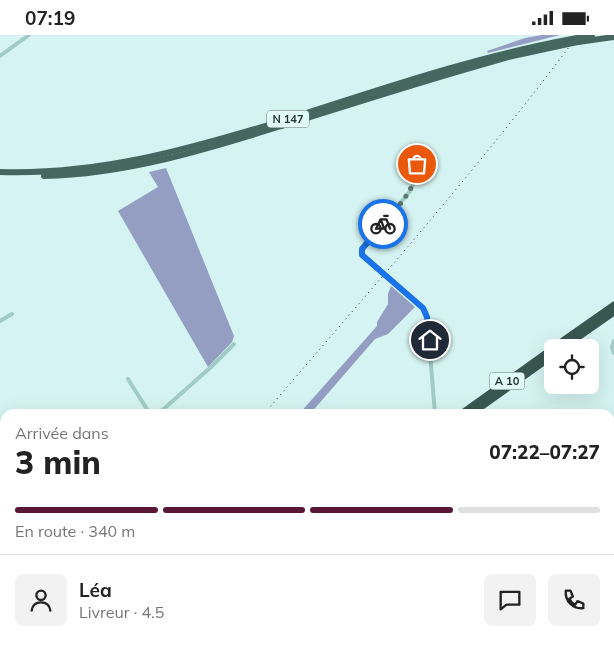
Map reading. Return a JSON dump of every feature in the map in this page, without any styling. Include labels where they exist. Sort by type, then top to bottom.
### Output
[{"type":"highway","points":[[593,37],[614,37]]},
{"type":"highway","name":"N 147","points":[[1,173],[88,168],[163,155],[221,140],[451,68],[550,43],[593,37]]},
{"type":"highway","name":"N 147","points":[[1,173],[85,173],[136,166],[186,155],[463,70],[576,39]]},
{"type":"highway","name":"A 10","points":[[566,339],[614,305]]},
{"type":"highway","points":[[575,339],[614,312]]},
{"type":"highway","name":"A 10","points":[[468,409],[544,354]]},
{"type":"highway","name":"A 10","points":[[478,409],[544,362]]},
{"type":"street","points":[[0,56],[29,35]]},
{"type":"street","points":[[417,159],[416,175],[411,190],[362,249],[362,255],[423,308],[427,317],[435,409]]},
{"type":"street","points":[[0,321],[12,314]]},
{"type":"street","points":[[614,341],[612,347],[614,353]]},
{"type":"street","points":[[164,409],[234,344]]},
{"type":"street","points":[[128,379],[147,409]]},
{"type":"shaded area","points":[[542,35],[560,35],[488,53],[487,51],[525,38]]},
{"type":"shaded area","points":[[166,168],[234,336],[232,342],[208,367],[118,211],[158,187],[149,172]]},
{"type":"shaded area","points":[[391,286],[415,307],[388,334],[375,339],[314,409],[303,409],[377,326],[377,322],[388,304],[388,294]]},
{"type":"railway","points":[[268,409],[464,180],[578,35]]},
{"type":"way so far","points":[[383,224],[411,190],[417,164]]},
{"type":"route","points":[[383,224],[362,249],[361,254],[423,308],[426,312],[430,340]]}]
